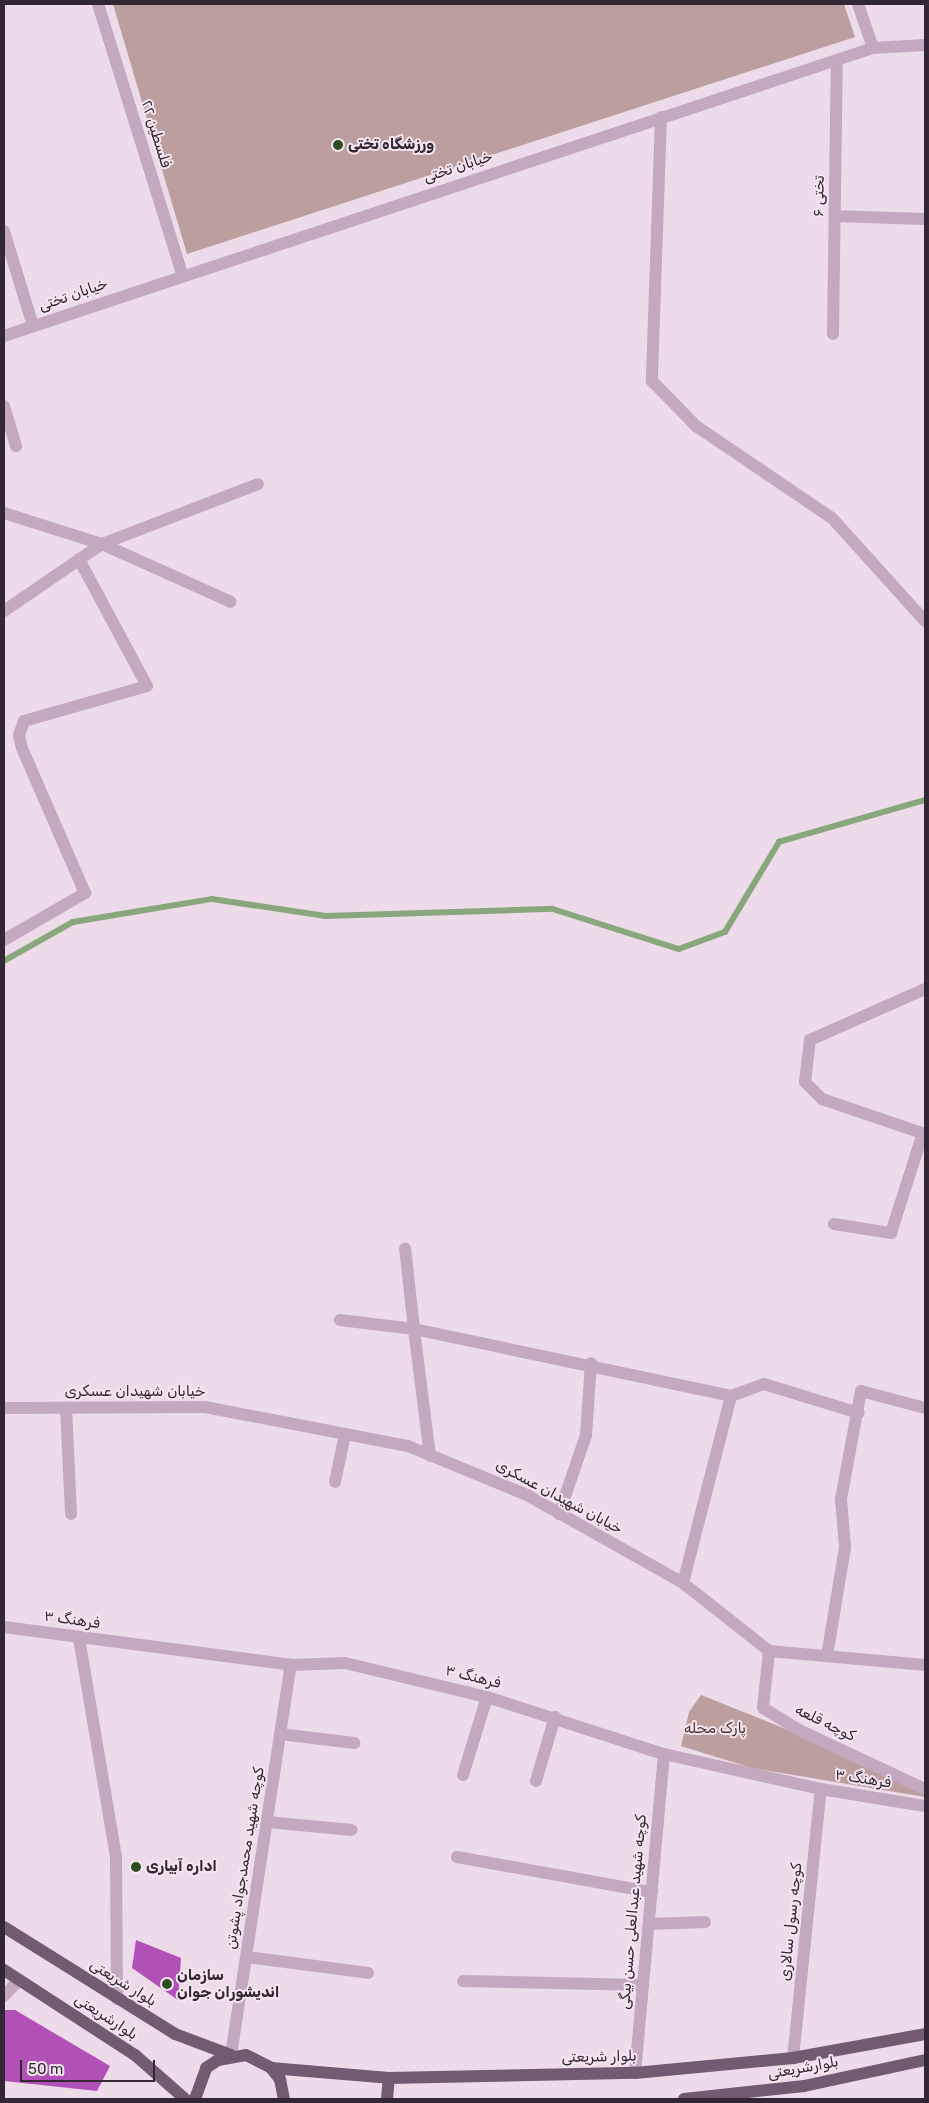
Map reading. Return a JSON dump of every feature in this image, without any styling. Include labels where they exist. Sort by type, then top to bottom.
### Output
[{"type":"main road","name":"بلوار شریعتی","points":[[4,1927],[175,2034],[231,2055],[246,2055],[271,2068],[389,2078],[635,2073],[793,2058],[925,2034]]},
{"type":"main road","name":"بلوارشریعتی","points":[[4,1970],[136,2055],[185,2099]]},
{"type":"main road","points":[[195,2099],[206,2068],[231,2055]]},
{"type":"main road","name":"بلوارشریعتی","points":[[684,2099],[804,2086],[925,2060]]},
{"type":"main road","points":[[271,2068],[280,2079],[284,2099]]},
{"type":"main road","points":[[388,2099],[389,2078]]},
{"type":"street","name":"فلسطین ۲۲","points":[[98,4],[182,274]]},
{"type":"street","points":[[858,4],[872,48]]},
{"type":"street","name":"خیابان تختی","points":[[4,336],[182,274],[872,48],[925,45]]},
{"type":"street","name":"تختی ۶","points":[[833,334],[837,60]]},
{"type":"street","points":[[661,117],[652,381],[696,426],[832,518],[925,621]]},
{"type":"street","points":[[835,216],[925,219]]},
{"type":"street","points":[[4,231],[33,326]]},
{"type":"street","points":[[4,406],[16,446]]},
{"type":"street","points":[[4,611],[102,544],[258,484]]},
{"type":"street","points":[[4,513],[102,544],[231,602]]},
{"type":"street","points":[[4,940],[85,893],[22,748],[19,735],[24,721],[148,686],[79,559]]},
{"type":"street","points":[[834,1224],[891,1233],[924,1134],[822,1099],[805,1082],[810,1040],[925,989]]},
{"type":"street","points":[[405,1248],[430,1456]]},
{"type":"street","points":[[340,1320],[414,1329],[592,1363],[731,1396],[764,1384],[859,1413]]},
{"type":"street","points":[[560,1514],[586,1435],[592,1363]]},
{"type":"street","points":[[827,1656],[845,1547],[841,1499],[859,1413],[861,1391],[925,1408]]},
{"type":"street","points":[[683,1583],[731,1396]]},
{"type":"street","name":"خیابان شهیدان عسکری","points":[[4,1408],[205,1407],[408,1446],[480,1474],[560,1514],[683,1583],[769,1651]]},
{"type":"street","points":[[66,1408],[71,1514]]},
{"type":"street","points":[[335,1482],[345,1434]]},
{"type":"street","name":"فرهنگ ۳","points":[[4,1627],[291,1665],[345,1663],[487,1697],[555,1717],[664,1754],[820,1789],[925,1806]]},
{"type":"street","points":[[79,1638],[116,1856],[117,1999]]},
{"type":"street","points":[[769,1651],[925,1665]]},
{"type":"street","name":"کوچه قلعه","points":[[769,1651],[763,1708],[802,1732],[925,1790]]},
{"type":"street","name":"کوچه شهید محمدجواد پشوتن","points":[[231,2055],[291,1665]]},
{"type":"street","points":[[463,1775],[487,1697]]},
{"type":"street","points":[[536,1781],[555,1717]]},
{"type":"street","points":[[280,1734],[354,1743]]},
{"type":"street","name":"کوچه شهید عبدالعلی حسن بیگی","points":[[635,2073],[664,1754]]},
{"type":"street","name":"کوچه رسول سالاری","points":[[793,2058],[820,1789]]},
{"type":"street","points":[[267,1822],[352,1830]]},
{"type":"street","points":[[457,1857],[652,1892]]},
{"type":"street","points":[[648,1924],[705,1922]]},
{"type":"street","points":[[246,1957],[368,1973]]},
{"type":"street","points":[[4,1996],[19,1980]]},
{"type":"street","points":[[463,1981],[643,1985]]},
{"type":"green space","name":"ورزشگاه تختی","points":[[113,4],[844,4],[855,37],[187,254]]},
{"type":"green space","name":"پارک محله","points":[[701,1695],[925,1785],[925,1797],[752,1768],[681,1746],[689,1712]]},
{"type":"building","name":"سازمان اندیشوران جوان","points":[[136,1940],[181,1958],[178,2000],[132,1968]]},
{"type":"building","points":[[4,2010],[15,2010],[110,2066],[97,2091],[4,2081]]},
{"type":"waterway","points":[[4,961],[73,922],[212,899],[326,916],[553,909],[679,949],[725,932],[779,842],[925,800]]},
{"type":"place","name":"ورزشگاه تختی","points":[[338,145]]},
{"type":"place","name":"اداره آبیاری","points":[[136,1867]]},
{"type":"place","name":"سازمان اندیشوران جوان","points":[[167,1984]]}]
